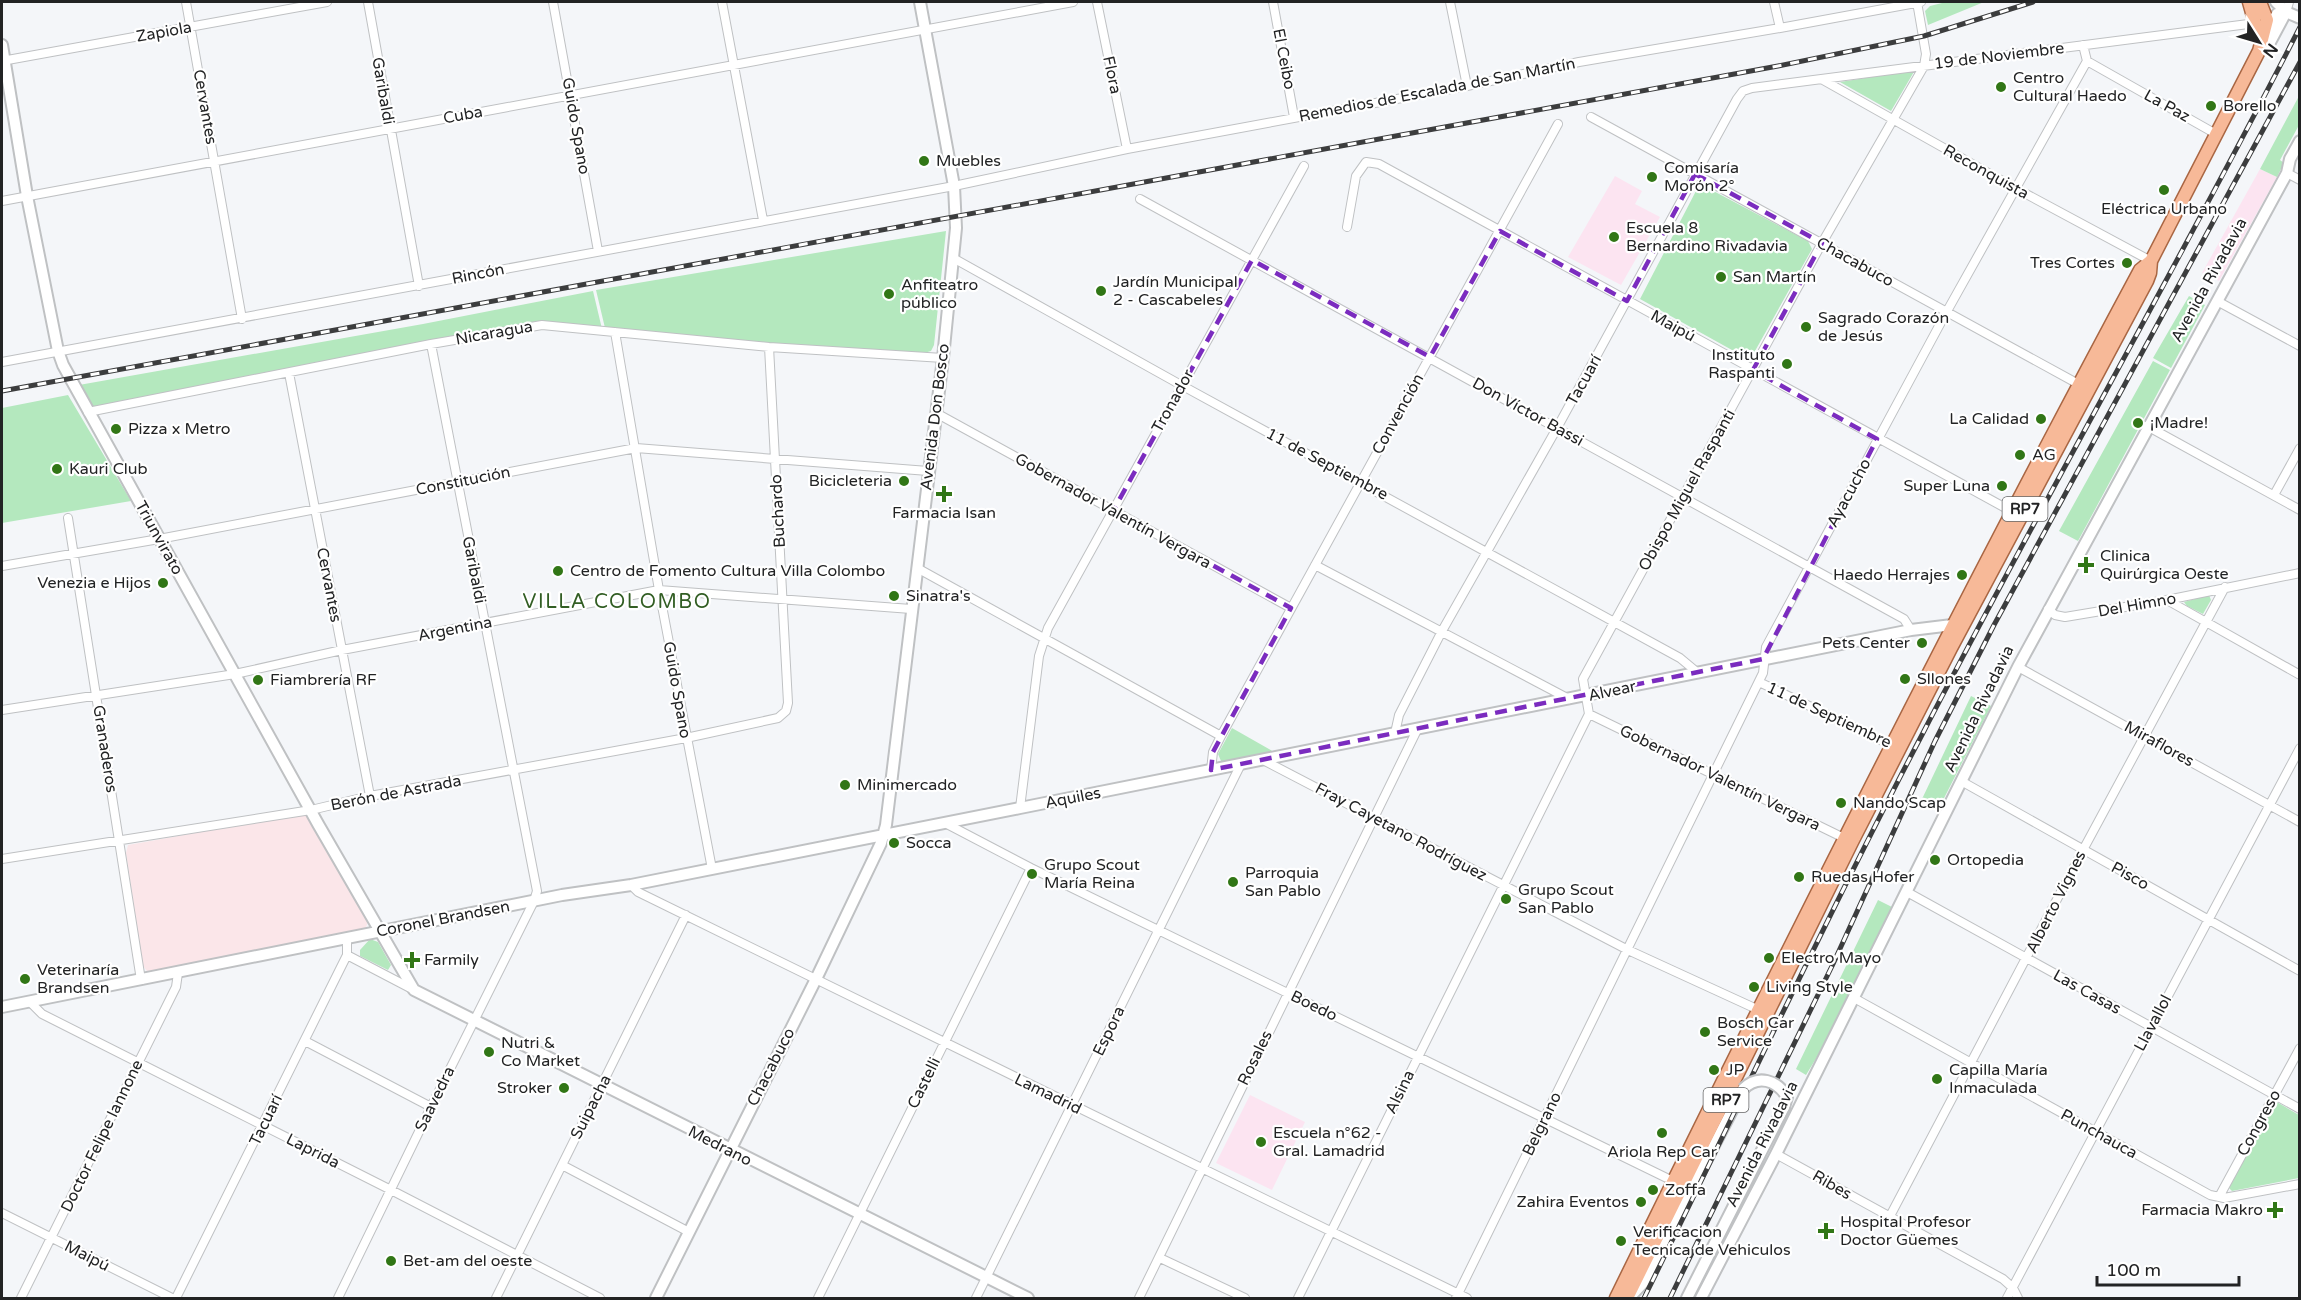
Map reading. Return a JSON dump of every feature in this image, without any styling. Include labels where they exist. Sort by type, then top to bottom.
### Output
[{"type":"main road","points":[[2249,2],[2260,46]]},
{"type":"main road","name":"RP7","points":[[1957,627],[2011,511],[2147,281],[2151,261],[2260,46],[2267,20],[2260,2]]},
{"type":"main road","name":"RP7","points":[[1628,1299],[1678,1184],[1762,1011],[1895,747],[2084,387]]},
{"type":"main road","name":"RP7","points":[[1616,1299],[1678,1184]]},
{"type":"street","name":"Cervantes","points":[[186,2],[242,319]]},
{"type":"street","name":"Zapiola","points":[[3,61],[327,2]]},
{"type":"street","name":"Garibaldi","points":[[368,2],[389,129],[419,285]]},
{"type":"street","name":"Guido Spano","points":[[554,2],[598,251]]},
{"type":"street","points":[[722,2],[763,220]]},
{"type":"street","name":"Avenida Don Bosco","points":[[884,834],[943,358],[957,216],[954,186],[920,2]]},
{"type":"street","name":"Cuba","points":[[2,201],[1072,2]]},
{"type":"street","name":"Flora","points":[[1097,2],[1127,149]]},
{"type":"street","name":"El Ceibo","points":[[1273,2],[1294,117]]},
{"type":"street","points":[[1450,2],[1467,86]]},
{"type":"street","points":[[1774,2],[1780,28]]},
{"type":"street","points":[[1919,2],[1926,54],[1924,66]]},
{"type":"street","name":"Remedios de Escalada de San Martín","points":[[954,186],[1127,149],[1467,86],[1579,62],[1919,2]]},
{"type":"street","points":[[2276,2],[2288,7],[2300,18]]},
{"type":"street","points":[[2260,46],[2268,46],[2288,7]]},
{"type":"street","name":"19 de Noviembre","points":[[1743,91],[2256,23]]},
{"type":"street","name":"Triunvirato","points":[[2,45],[27,196],[58,351],[66,372],[380,932]]},
{"type":"street","points":[[2083,45],[2087,61]]},
{"type":"street","name":"La Paz","points":[[2087,61],[2216,134]]},
{"type":"street","name":"Ayacucho","points":[[1628,950],[1759,682],[1764,669],[1763,659],[1766,647],[1877,439],[2087,61]]},
{"type":"street","name":"Obispo Miguel Raspanti","points":[[1589,714],[1583,679],[1822,243],[1924,66]]},
{"type":"street","name":"Reconquista","points":[[1823,80],[2151,261]]},
{"type":"street","name":"Tacuarí","points":[[1395,733],[1399,715],[1442,631],[1743,91]]},
{"type":"street","name":"Chacabuco","points":[[1591,117],[1822,243],[1946,314],[2084,387]]},
{"type":"street","name":"Convención","points":[[1211,770],[1213,752],[1221,736],[1558,124]]},
{"type":"street","name":"Avenida Rivadavia","points":[[1701,1299],[1908,892],[2048,609],[2287,173],[2290,159],[2300,141]]},
{"type":"street","name":"Maipú","points":[[1347,227],[1356,177],[1366,162],[1379,164],[2011,511]]},
{"type":"street","name":"Tronador","points":[[1045,638],[1048,628],[1181,385],[1304,166]]},
{"type":"street","points":[[2287,173],[2300,180]]},
{"type":"street","name":"Rincón","points":[[2,362],[954,186]]},
{"type":"street","name":"Don Víctor Bassi","points":[[1140,199],[1904,619],[1911,630]]},
{"type":"street","name":"11 de Septiembre","points":[[953,258],[1680,658],[1698,673]]},
{"type":"street","points":[[2217,301],[2300,346]]},
{"type":"street","name":"Nicaragua","points":[[88,412],[431,344],[542,325],[769,347],[943,358]]},
{"type":"street","name":"Guido Spano","points":[[615,332],[659,590],[712,869]]},
{"type":"street","name":"Garibaldi","points":[[431,344],[456,483],[537,891],[534,902]]},
{"type":"street","name":"Buchardo","points":[[769,347],[788,703],[786,711]]},
{"type":"street","name":"Cervantes","points":[[289,373],[370,796]]},
{"type":"street","name":"Gobernador Valentín Vergara","points":[[936,413],[1291,608]]},
{"type":"street","points":[[2147,426],[2300,510]]},
{"type":"street","name":"Constitución","points":[[2,566],[74,555],[636,448],[928,471]]},
{"type":"street","points":[[2274,495],[2300,448]]},
{"type":"street","name":"Granaderos","points":[[68,518],[141,980]]},
{"type":"street","points":[[1315,565],[1570,699]]},
{"type":"street","points":[[917,568],[1221,736]]},
{"type":"street","name":"Del Himno","points":[[2048,609],[2055,615],[2065,617],[2167,600],[2300,573]]},
{"type":"street","name":"Alberto Vignes","points":[[1889,1218],[2225,587]]},
{"type":"street","name":"Argentina","points":[[2,710],[97,693],[235,674],[342,650],[659,590],[911,609]]},
{"type":"street","points":[[2167,600],[2300,675]]},
{"type":"street","name":"Alvear","points":[[1261,759],[1417,730],[1911,630],[1957,627]]},
{"type":"street","points":[[1020,808],[1039,656],[1045,638]]},
{"type":"street","name":"Miraflores","points":[[2018,667],[2300,822]]},
{"type":"street","name":"11 de Septiembre","points":[[1759,682],[1895,747]]},
{"type":"street","name":"Berón de Astrada","points":[[2,859],[310,810],[370,796],[686,738],[778,718],[786,711]]},
{"type":"street","points":[[1503,885],[1589,714]]},
{"type":"street","name":"Gobernador Valentín Vergara","points":[[1589,714],[1848,840]]},
{"type":"street","points":[[1374,818],[1417,730]]},
{"type":"street","name":"Llavallol","points":[[2007,1299],[2300,748]]},
{"type":"street","name":"Aquiles","points":[[884,834],[1261,759]]},
{"type":"street","name":"Fray Cayetano Rodríguez","points":[[1261,759],[1628,950],[1762,1011]]},
{"type":"street","name":"Espora","points":[[976,1299],[1241,764]]},
{"type":"street","name":"Pisco","points":[[1961,782],[2300,970]]},
{"type":"street","name":"Rosales","points":[[1139,1299],[1374,818]]},
{"type":"street","name":"Boedo","points":[[945,823],[1030,868],[1678,1184]]},
{"type":"street","name":"Chacabuco","points":[[656,1299],[816,979],[884,834]]},
{"type":"street","name":"Coronel Brandsen","points":[[2,1007],[884,834]]},
{"type":"street","name":"Castelli","points":[[818,1299],[1030,868]]},
{"type":"street","name":"Lamadrid","points":[[631,885],[638,892],[1467,1299]]},
{"type":"street","name":"Alsina","points":[[1298,1299],[1503,885]]},
{"type":"street","name":"Las Casas","points":[[1908,892],[2300,1109]]},
{"type":"street","name":"Saavedra","points":[[338,1299],[534,902]]},
{"type":"street","name":"Suipacha","points":[[496,1299],[686,915]]},
{"type":"street","points":[[380,932],[414,990]]},
{"type":"street","name":"Tacuarí","points":[[174,1299],[347,955],[347,938]]},
{"type":"street","name":"Belgrano","points":[[1457,1296],[1628,950]]},
{"type":"street","name":"Medrano","points":[[347,955],[474,1022],[1028,1299]]},
{"type":"street","name":"Doctor Felipe Iannone","points":[[21,1299],[176,987],[178,973]]},
{"type":"street","name":"Punchauca","points":[[1854,998],[2201,1191],[2219,1197]]},
{"type":"street","points":[[2,1002],[2,1016]]},
{"type":"street","name":"Laprida","points":[[30,1002],[42,1014],[391,1190],[600,1299]]},
{"type":"street","points":[[304,1041],[431,1107]]},
{"type":"street","name":"Congreso","points":[[2219,1197],[2300,1048]]},
{"type":"street","points":[[1628,1299],[1643,1283],[1743,1089],[1750,1082],[1760,1080],[1772,1083],[1783,1090],[1787,1097],[1784,1107],[1687,1299]]},
{"type":"street","name":"Ribes","points":[[1776,1154],[2003,1279],[2013,1288]]},
{"type":"street","points":[[562,1165],[689,1232]]},
{"type":"street","points":[[2219,1197],[2300,1184]]},
{"type":"street","name":"Maipú","points":[[2,1214],[174,1299]]},
{"type":"street","points":[[1160,1258],[1245,1299]]},
{"type":"street","points":[[2013,1288],[2019,1299]]},
{"type":"highlighted area","points":[[1695,174],[1822,243],[1753,370],[1877,439],[1763,659],[1211,770],[1213,752],[1291,608],[1113,511],[1252,260],[1430,357],[1500,231],[1627,301]]},
{"type":"shaded area","points":[[2260,169],[2277,177],[2219,281],[2202,273]]},
{"type":"shaded area","name":"Escuela 8 Bernardino Rivadavia","points":[[1615,176],[1642,191],[1635,204],[1660,217],[1621,285],[1568,257]]},
{"type":"shaded area","points":[[307,814],[311,818],[367,918],[365,930],[153,973],[147,971],[143,966],[126,853],[128,845]]},
{"type":"shaded area","name":"Escuela n°62 - Gral. Lamadrid","points":[[1250,1095],[1305,1122],[1272,1190],[1216,1163]]},
{"type":"green space","points":[[1946,2],[1984,2],[1928,25],[1925,11],[1930,6]]},
{"type":"green space","points":[[1915,70],[1891,111],[1840,82]]},
{"type":"green space","points":[[2299,96],[2299,125],[2280,160],[2284,163],[2277,177],[2260,169]]},
{"type":"green space","points":[[1704,186],[1808,241],[1812,249],[1750,360],[1640,299],[1697,189]]},
{"type":"green space","points":[[946,231],[934,345],[931,351],[924,353],[756,343],[605,328],[596,290]]},
{"type":"green space","points":[[593,291],[602,329],[536,322],[91,409],[79,385],[423,324]]},
{"type":"green space","points":[[2189,296],[2205,305],[2171,368],[2153,358]]},
{"type":"green space","points":[[2153,361],[2170,370],[2078,541],[2059,531]]},
{"type":"green space","name":"Kauri Club","points":[[68,395],[131,501],[2,523],[2,408]]},
{"type":"green space","points":[[2209,595],[2211,600],[2203,614],[2184,602]]},
{"type":"green space","points":[[1971,696],[1991,706],[1939,808],[1922,799]]},
{"type":"green space","points":[[1232,728],[1274,752],[1221,761],[1218,754]]},
{"type":"green space","points":[[1878,900],[1892,907],[1834,1029],[1806,1075],[1796,1069]]},
{"type":"green space","points":[[370,939],[378,942],[391,965],[388,970],[360,956],[360,950]]},
{"type":"green space","points":[[2275,1101],[2299,1115],[2299,1178],[2232,1191],[2229,1188]]},
{"type":"railway","points":[[2,391],[1778,66],[1924,36],[2033,2]]},
{"type":"railway","points":[[1644,1298],[1888,801],[1970,643],[2300,27]]},
{"type":"railway","points":[[1670,1298],[1833,964],[1935,741],[1994,625],[2300,62]]},
{"type":"place","name":"Centro Cultural Haedo","points":[[2001,87]]},
{"type":"place","name":"Borello","points":[[2211,106]]},
{"type":"place","name":"Muebles","points":[[924,161]]},
{"type":"place","name":"Comisaría Morón 2°","points":[[1652,177]]},
{"type":"place","name":"Eléctrica Urbano","points":[[2164,190]]},
{"type":"place","name":"Escuela 8 Bernardino Rivadavia","points":[[1614,237]]},
{"type":"place","name":"Tres Cortes","points":[[2127,263]]},
{"type":"place","name":"San Martín","points":[[1721,277]]},
{"type":"place","name":"Jardín Municipal 2 - Cascabeles","points":[[1101,291]]},
{"type":"place","name":"Anfiteatro público","points":[[889,294]]},
{"type":"place","name":"Sagrado Corazón de Jesús","points":[[1806,327]]},
{"type":"place","name":"Instituto Raspanti","points":[[1787,364]]},
{"type":"place","name":"La Calidad","points":[[2041,419]]},
{"type":"place","name":"¡Madre!","points":[[2138,423]]},
{"type":"place","name":"Pizza x Metro","points":[[116,429]]},
{"type":"place","name":"AG","points":[[2020,455]]},
{"type":"place","name":"Kauri Club","points":[[57,469]]},
{"type":"place","name":"Bicicleteria","points":[[904,481]]},
{"type":"place","name":"Super Luna","points":[[2002,486]]},
{"type":"place","name":"Farmacia Isan","points":[[944,494]]},
{"type":"place","name":"Clinica Quirúrgica Oeste","points":[[2086,565]]},
{"type":"place","name":"Centro de Fomento Cultura Villa Colombo","points":[[558,571]]},
{"type":"place","name":"Haedo Herrajes","points":[[1962,575]]},
{"type":"place","name":"Venezia e Hijos","points":[[163,583]]},
{"type":"place","name":"Sinatra's","points":[[894,596]]},
{"type":"place","name":"Pets Center","points":[[1922,643]]},
{"type":"place","name":"Sllones","points":[[1905,679]]},
{"type":"place","name":"Fiambrería RF","points":[[258,680]]},
{"type":"place","name":"Minimercado","points":[[845,785]]},
{"type":"place","name":"Nando Scap","points":[[1841,803]]},
{"type":"place","name":"Socca","points":[[894,843]]},
{"type":"place","name":"Ortopedia","points":[[1935,860]]},
{"type":"place","name":"Grupo Scout María Reina","points":[[1032,874]]},
{"type":"place","name":"Ruedas Hofer","points":[[1799,877]]},
{"type":"place","name":"Parroquia San Pablo","points":[[1233,882]]},
{"type":"place","name":"Grupo Scout San Pablo","points":[[1506,899]]},
{"type":"place","name":"Electro Mayo","points":[[1769,958]]},
{"type":"place","name":"Farmily","points":[[412,960]]},
{"type":"place","name":"Veterinaría Brandsen","points":[[25,979]]},
{"type":"place","name":"Living Style","points":[[1754,987]]},
{"type":"place","name":"Bosch Car Service","points":[[1705,1032]]},
{"type":"place","name":"Nutri & Co Market","points":[[489,1052]]},
{"type":"place","name":"JP","points":[[1714,1070]]},
{"type":"place","name":"Capilla María Inmaculada","points":[[1937,1079]]},
{"type":"place","name":"Stroker","points":[[564,1088]]},
{"type":"place","name":"Ariola Rep Car","points":[[1662,1133]]},
{"type":"place","name":"Escuela n°62 - Gral. Lamadrid","points":[[1261,1142]]},
{"type":"place","name":"Zoffa","points":[[1653,1190]]},
{"type":"place","name":"Zahira Eventos","points":[[1641,1202]]},
{"type":"place","name":"Farmacia Makro","points":[[2275,1210]]},
{"type":"place","name":"Hospital Profesor Doctor Güemes","points":[[1826,1231]]},
{"type":"place","name":"Verificacion Tecnica de Vehiculos","points":[[1621,1241]]},
{"type":"place","name":"Bet-am del oeste","points":[[391,1261]]},
{"type":"district","name":"VILLA COLOMBO","points":[[617,602]]}]
